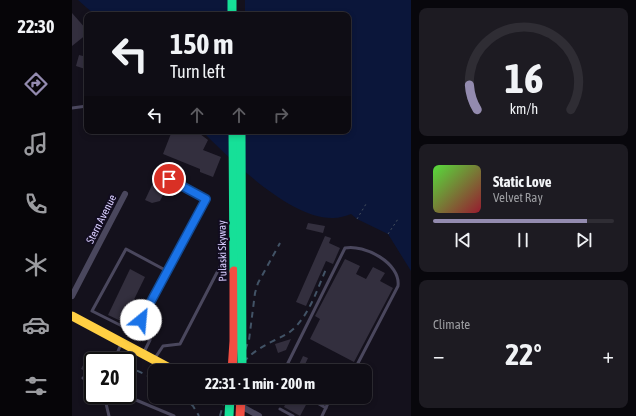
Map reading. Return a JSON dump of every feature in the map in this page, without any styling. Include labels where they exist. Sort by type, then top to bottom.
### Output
[{"type":"main road","points":[[232,0],[232,12]]},
{"type":"main road","points":[[240,0],[240,12]]},
{"type":"main road","name":"Pulaski Skyway","points":[[232,364],[234,322],[233,134]]},
{"type":"main road","name":"Pulaski Skyway","points":[[241,134],[242,364]]},
{"type":"main road","points":[[72,316],[162,364]]},
{"type":"main road","points":[[228,416],[230,404]]},
{"type":"main road","points":[[232,404],[233,416]]},
{"type":"main road","points":[[241,416],[242,404]]},
{"type":"street","name":"Stern Avenue","points":[[72,296],[125,194]]},
{"type":"street","points":[[237,404],[259,416]]},
{"type":"lane","points":[[72,108],[84,106]]},
{"type":"lane","points":[[135,333],[206,199],[157,172]]},
{"type":"lane","points":[[287,364],[345,248],[351,247],[366,251],[388,262],[397,275],[399,281],[398,286],[358,364]]},
{"type":"lane","points":[[143,354],[150,340],[92,311],[126,249],[167,272]]},
{"type":"lane","points":[[154,360],[163,346],[180,344],[224,259]]},
{"type":"lane","points":[[118,352],[122,342]]},
{"type":"lane","points":[[136,400],[174,416]]},
{"type":"lane","points":[[106,404],[109,416]]},
{"type":"lane","points":[[319,404],[326,408]]},
{"type":"lane","points":[[322,416],[328,404]]},
{"type":"lane","points":[[280,410],[293,416]]},
{"type":"path","points":[[357,219],[366,204]]},
{"type":"path","points":[[388,234],[398,219]]},
{"type":"water","points":[[78,0],[411,0],[411,271],[388,234],[357,219],[351,214],[333,218],[316,216],[298,209],[280,199],[262,186],[205,134],[351,134],[351,12],[92,12]]},
{"type":"pier","points":[[228,0],[245,0],[245,12],[228,12]]},
{"type":"building","points":[[72,13],[84,27],[84,36],[72,46]]},
{"type":"building","points":[[79,55],[84,56],[84,69],[76,66]]},
{"type":"building","points":[[171,134],[200,134],[208,140],[203,150],[221,157],[213,177],[200,172],[200,169],[163,154]]},
{"type":"building","points":[[153,183],[166,189],[160,201],[152,203],[145,200]]},
{"type":"building","points":[[308,223],[325,226],[323,233],[306,229]]},
{"type":"building","points":[[325,236],[331,238],[329,243],[340,248],[333,264],[326,261],[306,306],[296,302]]},
{"type":"building","points":[[345,259],[360,266],[356,274],[366,279],[373,267],[385,273],[380,281],[393,288],[354,362],[310,339],[320,319],[315,316]]},
{"type":"building","points":[[130,269],[145,277],[123,322],[108,315]]},
{"type":"building","points":[[291,339],[286,350],[278,353],[275,344]]},
{"type":"building","points":[[303,356],[308,358],[305,364],[299,364]]},
{"type":"building","points":[[84,363],[84,370],[81,369]]},
{"type":"building","points":[[286,404],[306,404],[300,416],[284,407]]},
{"type":"railway","points":[[241,360],[249,340],[255,293],[258,283],[280,243]]},
{"type":"railway","points":[[242,364],[253,353],[287,334],[297,325],[308,310],[326,269]]},
{"type":"railway","points":[[136,370],[148,376]]},
{"type":"railway","points":[[191,404],[199,416]]},
{"type":"railway","points":[[220,416],[223,404]]},
{"type":"traffic: fast","points":[[232,0],[232,12]]},
{"type":"traffic: fast","points":[[233,134],[234,271]]},
{"type":"traffic: fast","points":[[241,134],[242,364]]},
{"type":"traffic: fast","points":[[229,416],[230,404]]},
{"type":"traffic: slow","points":[[72,316],[162,364]]},
{"type":"traffic: jam","points":[[232,364],[234,271]]},
{"type":"traffic: jam","points":[[240,416],[241,404]]},
{"type":"route","points":[[141,320],[206,199],[169,179]]}]
